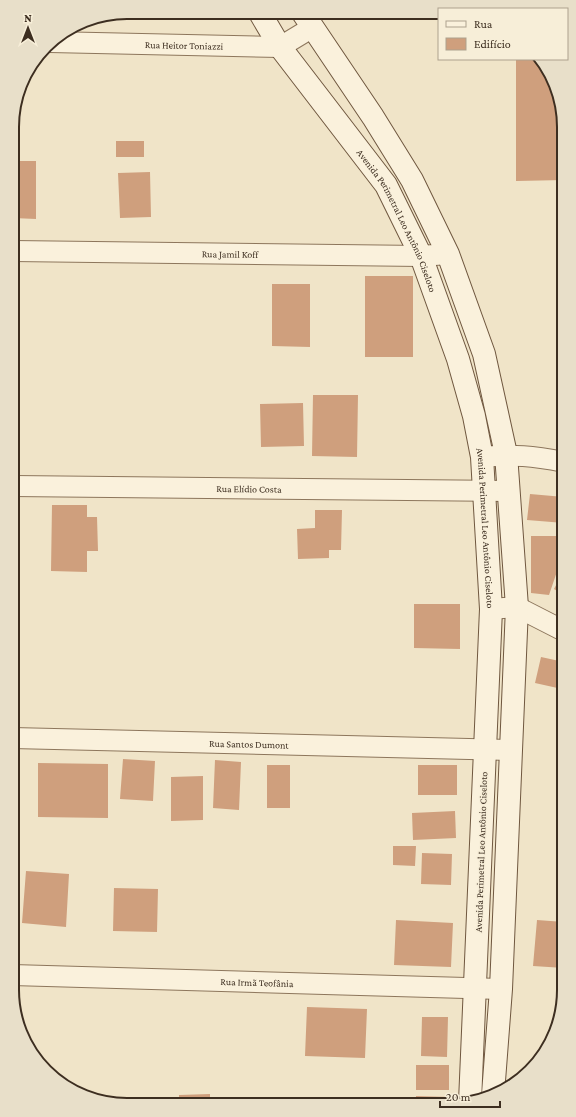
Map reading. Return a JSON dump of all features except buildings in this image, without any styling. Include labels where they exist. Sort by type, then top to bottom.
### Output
[{"type":"street","name":"Avenida Perimetral Leo Antônio Ciseloto","points":[[264,19],[280,47],[386,184],[421,256],[458,359],[474,416],[482,457],[491,609],[470,1095]]},
{"type":"street","points":[[280,47],[308,20],[373,117],[412,180],[448,254],[484,354],[506,454],[517,607],[501,989],[493,1088]]},
{"type":"street","name":"Rua Heitor Toniazzi","points":[[61,42],[280,47]]},
{"type":"street","name":"Rua Jamil Koff","points":[[19,251],[421,256],[448,254]]},
{"type":"street","points":[[482,457],[506,454],[557,461]]},
{"type":"street","name":"Rua Elídio Costa","points":[[19,486],[509,491]]},
{"type":"street","points":[[491,609],[517,607],[557,627]]},
{"type":"street","name":"Rua Santos Dumont","points":[[19,738],[511,750]]},
{"type":"street","name":"Rua Irmã Teofânia","points":[[19,975],[501,989]]}]
